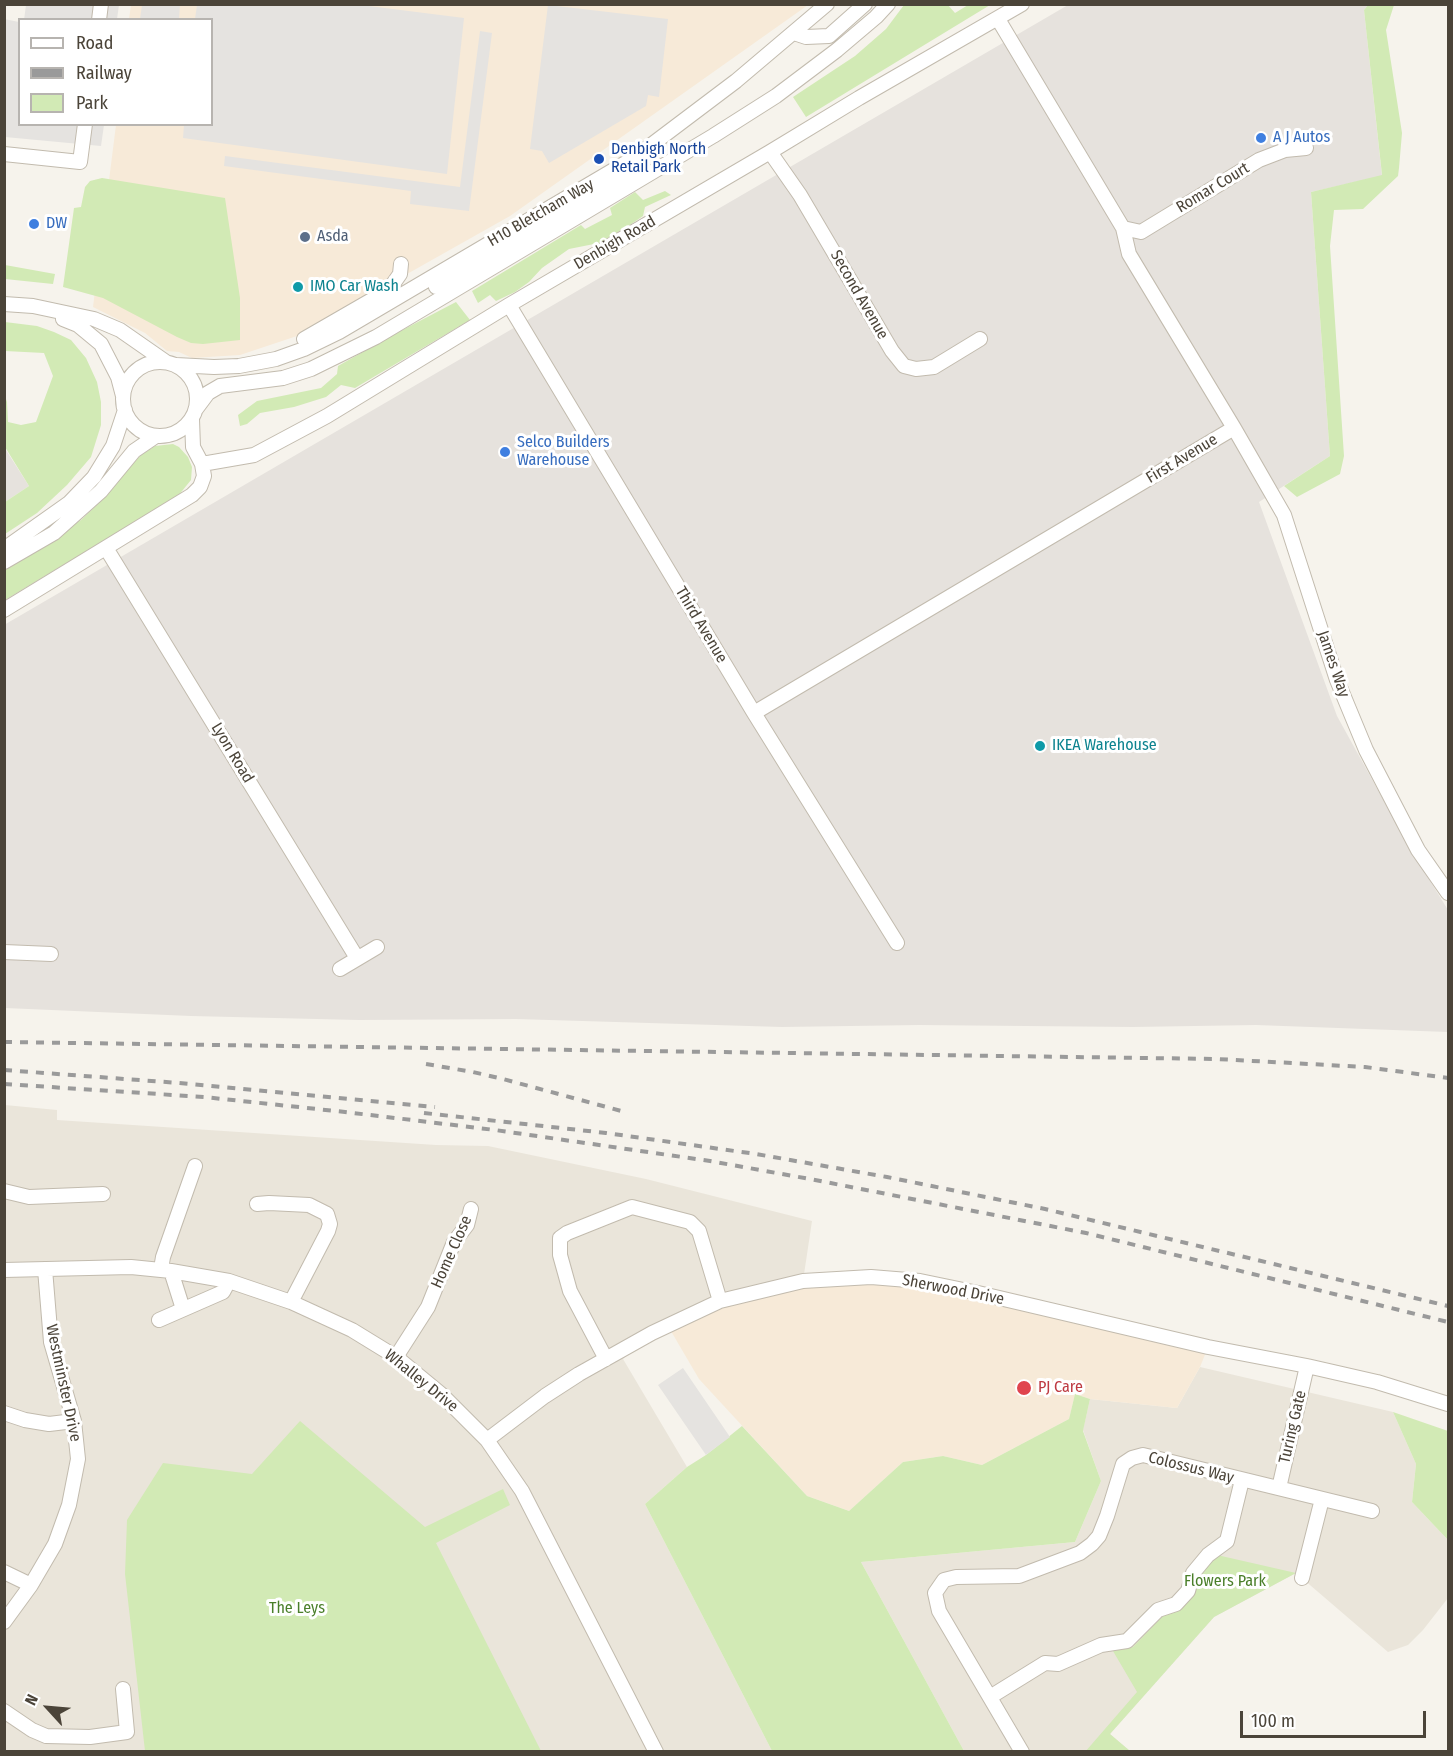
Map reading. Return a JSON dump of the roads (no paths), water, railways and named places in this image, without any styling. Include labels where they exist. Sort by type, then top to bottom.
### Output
[{"type":"street","name":"H10 Bletcham Way","points":[[171,363],[239,366],[276,359],[304,350],[339,332],[634,158],[794,33],[827,4]]},
{"type":"street","points":[[794,33],[806,37],[830,36],[866,4]]},
{"type":"street","name":"H10 Bletcham Way","points":[[194,414],[208,393],[220,386],[284,378],[311,369],[351,350],[459,288],[776,96],[837,50],[888,4]]},
{"type":"street","name":"Denbigh Road","points":[[202,465],[254,455],[327,416],[509,305],[1022,4]]},
{"type":"street","name":"First Avenue","points":[[754,713],[1234,428],[1129,254],[1123,228],[998,19]]},
{"type":"street","points":[[4,154],[80,162],[85,126]]},
{"type":"street","name":"Romar Court","points":[[1123,228],[1141,231],[1259,160],[1285,150],[1306,148]]},
{"type":"street","name":"Second Avenue","points":[[770,152],[800,195],[892,351],[904,366],[916,369],[934,367],[980,339]]},
{"type":"street","name":"H10 Bletcham Way","points":[[436,287],[454,279],[603,188],[622,180],[644,176]]},
{"type":"street","name":"H10 Bletcham Way","points":[[226,367],[312,336],[382,294],[400,274],[401,264]]},
{"type":"street","points":[[4,304],[33,306],[94,319],[120,330],[187,372],[195,383],[198,396],[194,414],[193,447],[202,465],[204,476],[200,487],[192,495],[4,610]]},
{"type":"street","name":"Third Avenue","points":[[509,305],[754,713],[897,943]]},
{"type":"street","points":[[33,306],[78,325],[101,344],[118,377],[125,410],[132,423],[142,432],[179,439],[193,447]]},
{"type":"street","points":[[123,396],[126,384],[142,366],[154,362],[171,363]]},
{"type":"street","points":[[4,549],[69,503],[94,477],[113,446],[125,410]]},
{"type":"street","points":[[4,562],[54,532],[100,491],[134,451],[162,436],[181,430],[194,414]]},
{"type":"street","name":"James Way","points":[[1234,428],[1284,515],[1337,680],[1366,750],[1418,850],[1449,893]]},
{"type":"street","name":"Lyon Road","points":[[106,548],[357,958]]},
{"type":"street","points":[[340,969],[377,947]]},
{"type":"street","points":[[4,952],[51,954]]},
{"type":"street","points":[[183,1309],[166,1270],[163,1257],[195,1166]]},
{"type":"street","points":[[4,1191],[29,1197],[103,1193]]},
{"type":"street","points":[[257,1204],[309,1205],[327,1214],[330,1224],[328,1231],[291,1302]]},
{"type":"street","points":[[606,1359],[570,1291],[560,1255],[560,1238],[567,1233],[632,1207],[690,1222],[699,1231],[720,1301]]},
{"type":"street","name":"Home Close","points":[[396,1357],[428,1308],[454,1242],[467,1225],[471,1209]]},
{"type":"street","name":"Whalley Drive","points":[[4,1270],[122,1267],[166,1270],[229,1281],[291,1302],[352,1330],[396,1357],[442,1395],[487,1440],[522,1491],[656,1752]]},
{"type":"street","name":"Westminster Drive","points":[[4,1622],[31,1586],[55,1544],[69,1505],[78,1459],[74,1421],[51,1342],[45,1269]]},
{"type":"street","name":"Sherwood Drive","points":[[487,1440],[545,1396],[606,1359],[652,1333],[720,1301],[803,1281],[871,1277],[920,1281],[1208,1347],[1307,1366],[1377,1382],[1449,1404]]},
{"type":"street","points":[[159,1320],[223,1292],[229,1281]]},
{"type":"street","name":"Turing Gate","points":[[1279,1488],[1307,1366]]},
{"type":"street","points":[[4,1413],[49,1424],[74,1421]]},
{"type":"street","name":"Colossus Way","points":[[1022,1752],[939,1611],[935,1593],[944,1580],[956,1577],[1019,1575],[1080,1553],[1099,1536],[1123,1464],[1143,1455],[1372,1511]]},
{"type":"street","points":[[990,1697],[1045,1663],[1058,1664],[1101,1645],[1127,1641],[1158,1610],[1176,1604],[1188,1591],[1192,1573],[1208,1555],[1227,1540],[1242,1480]]},
{"type":"street","points":[[1302,1578],[1322,1499]]},
{"type":"street","points":[[4,1572],[31,1586]]},
{"type":"street","points":[[4,1710],[32,1730],[46,1736],[90,1737],[127,1732],[123,1689]]},
{"type":"railway","points":[[4,1042],[1217,1059],[1365,1067],[1448,1078]]},
{"type":"railway","points":[[426,1064],[503,1079],[625,1112]]},
{"type":"railway","points":[[4,1070],[179,1083],[435,1107]]},
{"type":"railway","points":[[4,1084],[204,1097],[345,1112],[495,1130],[710,1161],[1086,1233],[1448,1322]]},
{"type":"railway","points":[[424,1113],[606,1133],[756,1154],[887,1177],[1045,1209],[1448,1306]]},
{"type":"place","name":"A J Autos","points":[[1261,138]]},
{"type":"place","name":"Denbigh North Retail Park","points":[[599,159]]},
{"type":"place","name":"DW","points":[[34,224]]},
{"type":"place","name":"Asda","points":[[305,237]]},
{"type":"place","name":"IMO Car Wash","points":[[298,287]]},
{"type":"place","name":"Selco Builders Warehouse","points":[[505,452]]},
{"type":"place","name":"IKEA Warehouse","points":[[1040,746]]},
{"type":"place","name":"PJ Care","points":[[1024,1388]]},
{"type":"park label","name":"Flowers Park","points":[[1225,1582]]},
{"type":"park label","name":"The Leys","points":[[297,1609]]}]
